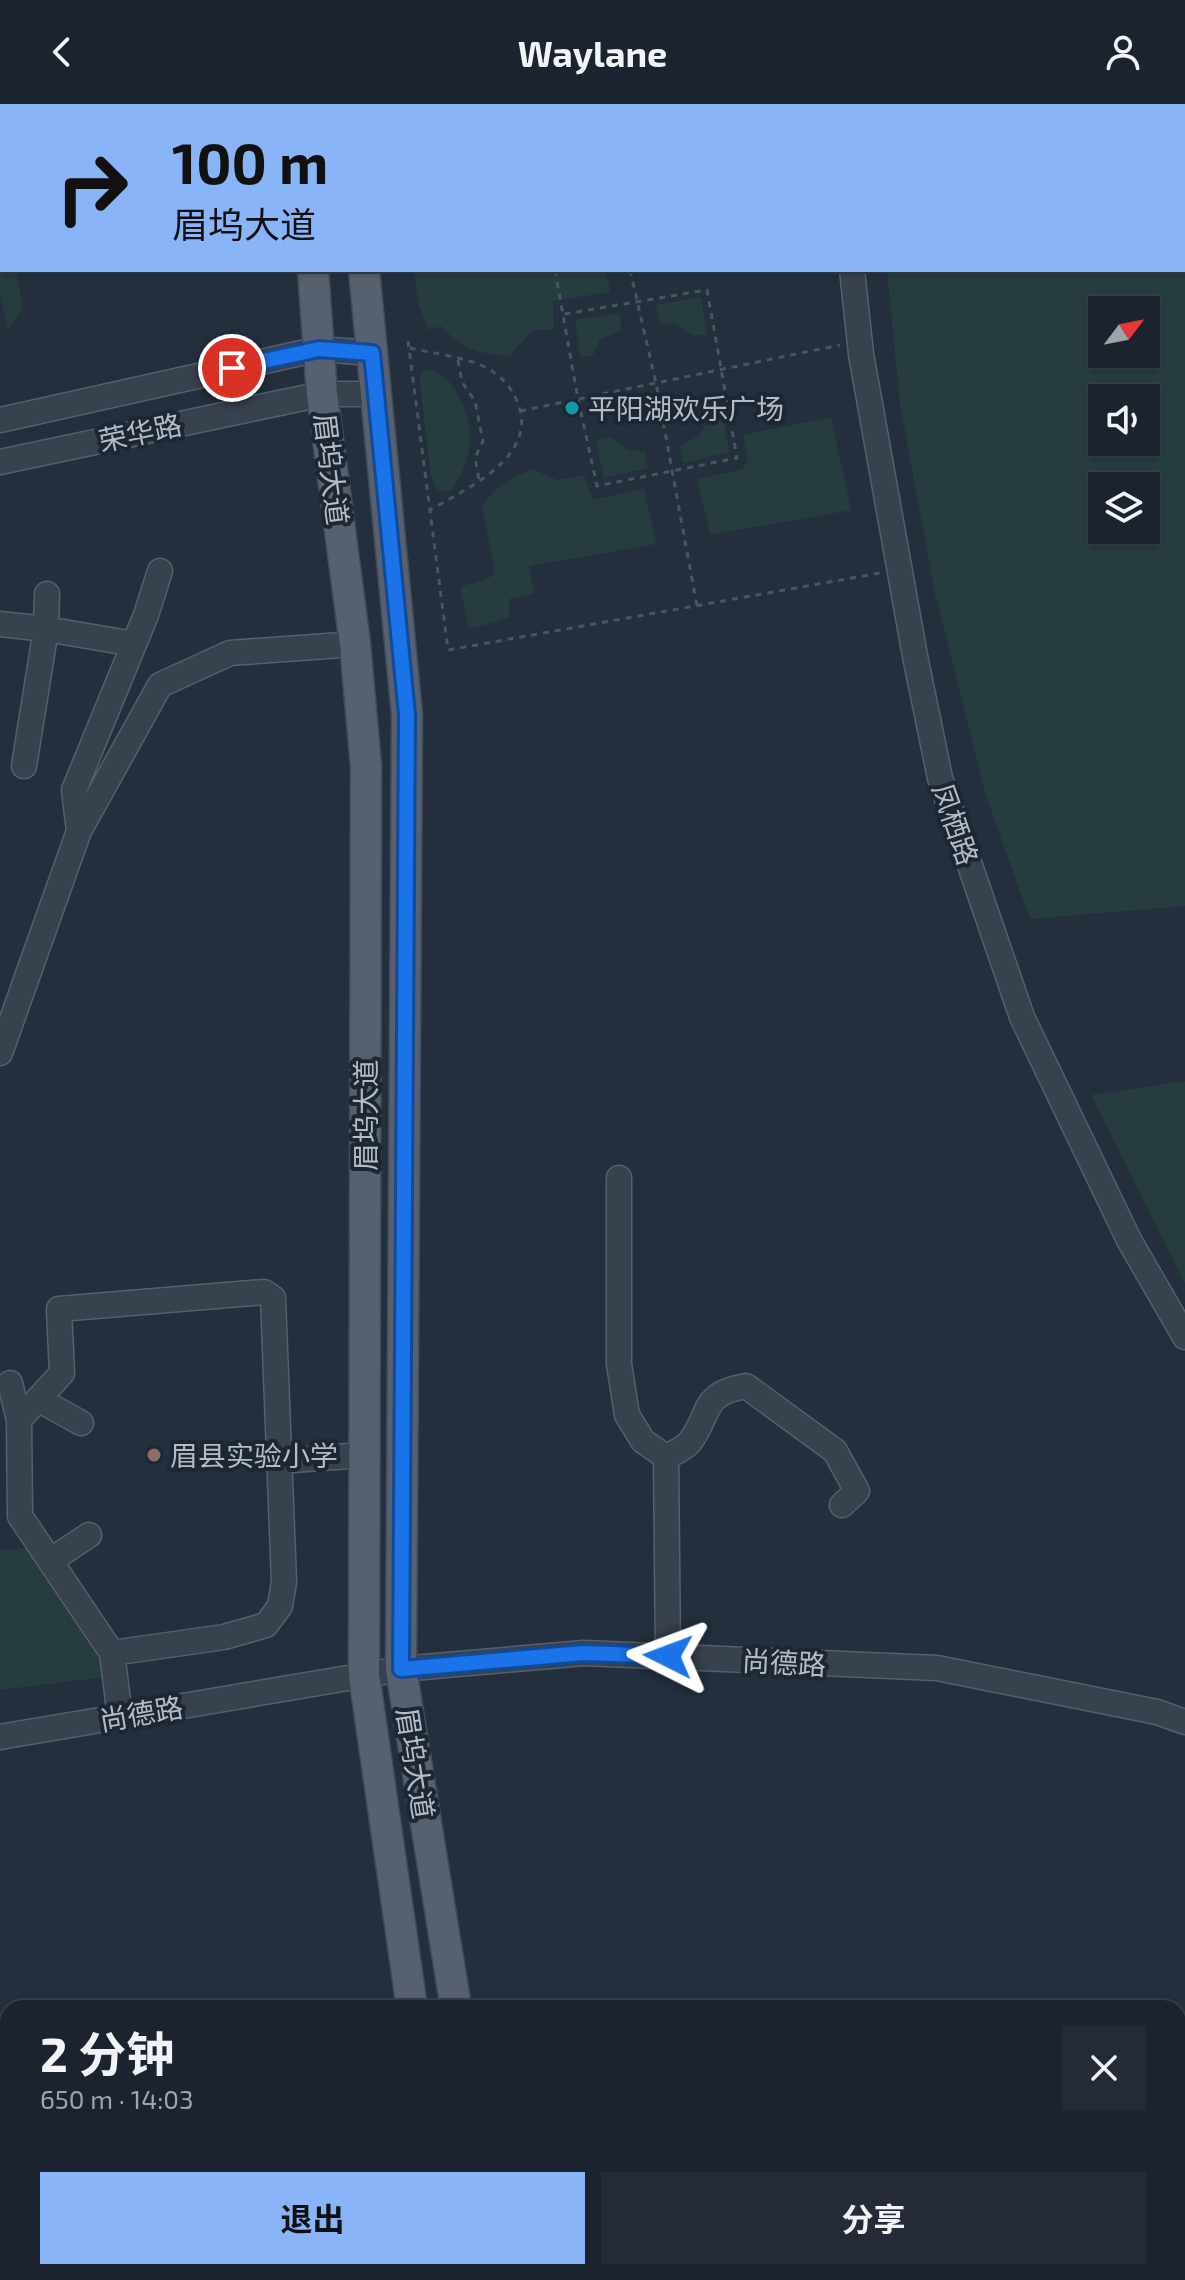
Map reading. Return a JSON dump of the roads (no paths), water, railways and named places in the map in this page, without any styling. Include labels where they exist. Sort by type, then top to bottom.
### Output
[{"type":"main road","name":"眉坞大道","points":[[313,272],[322,394],[355,644],[366,766],[364,1675],[411,2000]]},
{"type":"main road","name":"眉坞大道","points":[[364,272],[407,715],[401,1669],[455,2000]]},
{"type":"street","name":"凤栖路","points":[[852,272],[859,341],[940,778],[1022,1017],[1129,1240],[1185,1337]]},
{"type":"street","name":"荣华路","points":[[0,420],[319,349],[372,353]]},
{"type":"street","name":"荣华路","points":[[0,462],[322,394],[376,394]]},
{"type":"street","points":[[79,831],[74,790],[134,644],[160,571]]},
{"type":"street","points":[[24,766],[46,629],[47,594]]},
{"type":"street","points":[[0,624],[134,644]]},
{"type":"street","points":[[0,1053],[79,831],[160,685],[230,653],[355,644]]},
{"type":"street","points":[[619,1178],[619,1364],[627,1415],[643,1441],[666,1457]]},
{"type":"street","points":[[19,1420],[62,1373],[59,1309],[264,1292],[273,1298],[284,1582],[280,1606],[266,1625],[224,1637],[112,1653]]},
{"type":"street","points":[[10,1383],[19,1420],[20,1516],[112,1653],[120,1717]]},
{"type":"street","points":[[666,1457],[687,1446],[705,1409],[726,1389],[746,1386],[835,1451],[857,1491],[842,1505]]},
{"type":"street","points":[[38,1399],[81,1423]]},
{"type":"street","points":[[278,1461],[364,1455]]},
{"type":"street","points":[[666,1457],[668,1656]]},
{"type":"street","points":[[50,1561],[89,1535]]},
{"type":"street","name":"尚德路","points":[[0,1737],[401,1669],[584,1653],[937,1668],[1157,1712],[1185,1722]]},
{"type":"place","name":"平阳湖欢乐广场","points":[[572,408]]},
{"type":"place","name":"眉县实验小学","points":[[154,1455]]}]
